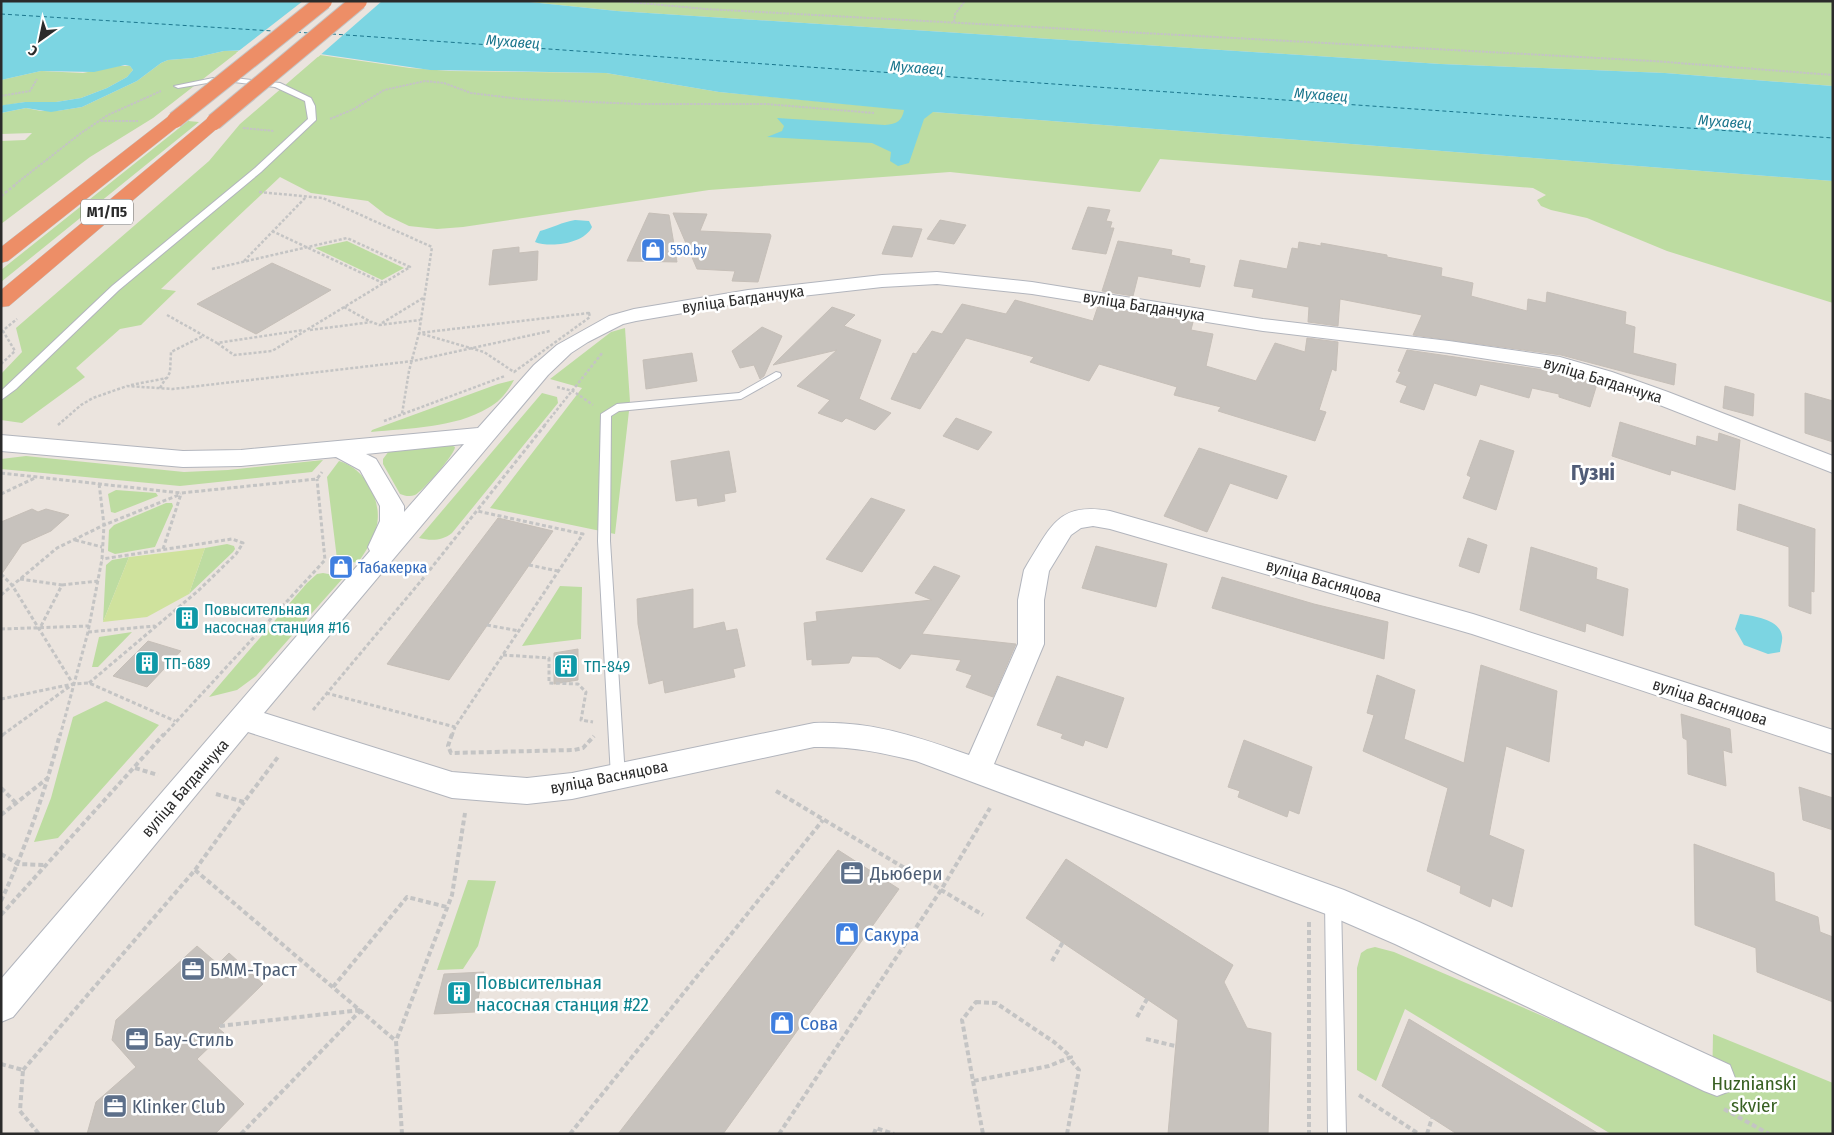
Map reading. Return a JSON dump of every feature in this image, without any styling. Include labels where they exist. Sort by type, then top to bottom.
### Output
[{"type":"highway","name":"М1/П5","points":[[1,257],[324,1]]},
{"type":"highway","name":"М1/П5","points":[[1,301],[359,1]]},
{"type":"street","name":"вуліца Багданчука","points":[[1,1005],[368,570],[551,360],[581,338],[616,320],[651,312],[748,296],[882,281],[937,278],[1032,288],[1263,325],[1449,347],[1560,364],[1651,394],[1833,464]]},
{"type":"street","points":[[1,443],[183,460],[241,458],[484,435]]},
{"type":"street","name":"вуліца Багданчука","points":[[339,448],[368,465],[392,506],[392,520],[388,534],[368,570]]},
{"type":"street","name":"вуліца Васняцова","points":[[977,770],[1031,644],[1031,600],[1037,570],[1062,529],[1074,520],[1093,517],[1110,520],[1473,624],[1833,742]]},
{"type":"street","name":"вуліца Васняцова","points":[[244,719],[452,785],[528,791],[572,786],[814,736],[844,734],[898,744],[977,770],[1334,901],[1717,1078]]},
{"type":"lane","points":[[1,397],[53,350],[88,313],[234,190],[312,120],[312,106],[308,100],[277,85],[255,81],[213,80],[178,86]]},
{"type":"lane","points":[[618,777],[604,540],[606,414],[617,408],[741,396],[776,375]]},
{"type":"lane","points":[[1334,901],[1337,1134]]},
{"type":"path","points":[[619,1],[706,9],[1653,61],[1833,75]]},
{"type":"path","points":[[954,22],[955,14],[965,1]]},
{"type":"path","points":[[1,96],[30,91],[37,79]]},
{"type":"path","points":[[354,109],[384,90],[425,81],[444,83],[471,93],[520,99],[638,104],[766,104],[874,113]]},
{"type":"path","points":[[1,196],[100,121],[155,92],[178,86]]},
{"type":"path","points":[[100,121],[144,122]]},
{"type":"path","points":[[242,128],[281,132]]},
{"type":"path","points":[[234,190],[323,198],[432,247],[419,333],[409,371],[402,414]]},
{"type":"path","points":[[243,262],[306,196]]},
{"type":"path","points":[[272,231],[383,284]]},
{"type":"path","points":[[166,315],[234,355],[272,351],[410,267],[347,238],[212,269]]},
{"type":"path","points":[[379,325],[423,298]]},
{"type":"path","points":[[344,307],[379,325],[420,320]]},
{"type":"path","points":[[376,422],[514,372],[590,317],[589,313],[419,333]]},
{"type":"path","points":[[216,344],[372,322]]},
{"type":"path","points":[[570,326],[580,324]]},
{"type":"path","points":[[1,364],[15,351],[3,331]]},
{"type":"path","points":[[127,386],[173,389],[413,361],[551,331]]},
{"type":"path","points":[[419,333],[472,348],[494,357],[514,372],[522,375]]},
{"type":"path","points":[[160,388],[170,372],[171,352],[204,336]]},
{"type":"path","points":[[312,710],[421,581],[606,347]]},
{"type":"path","points":[[51,431],[81,405],[94,398],[127,386],[166,378]]},
{"type":"path","points":[[556,386],[573,391],[606,414]]},
{"type":"path","points":[[1,915],[135,768],[175,721],[195,702],[325,560],[317,479],[322,471]]},
{"type":"path","points":[[1,473],[181,493],[317,479]]},
{"type":"path","points":[[1,494],[36,477]]},
{"type":"path","points":[[1,901],[18,864],[49,777],[90,626],[102,559],[104,525],[99,483]]},
{"type":"path","points":[[1,595],[57,548],[104,525],[181,493]]},
{"type":"path","points":[[163,549],[181,493]]},
{"type":"path","points":[[477,510],[583,534],[456,727],[448,746],[448,751],[574,750],[583,748],[594,738],[596,731]]},
{"type":"path","points":[[74,539],[102,546]]},
{"type":"path","points":[[89,683],[208,582],[237,552],[243,543],[232,539],[102,559]]},
{"type":"path","points":[[529,565],[558,571]]},
{"type":"path","points":[[1,574],[12,585],[73,684]]},
{"type":"path","points":[[20,579],[62,585],[98,581]]},
{"type":"path","points":[[40,628],[62,585]]},
{"type":"path","points":[[487,625],[519,631]]},
{"type":"path","points":[[2,630],[90,626]]},
{"type":"path","points":[[88,632],[156,626]]},
{"type":"path","points":[[503,655],[549,658],[548,683],[578,684],[586,692],[581,720],[589,720],[597,725]]},
{"type":"path","points":[[1,699],[73,684],[89,683],[175,721]]},
{"type":"path","points":[[1,736],[73,684]]},
{"type":"path","points":[[326,694],[456,727]]},
{"type":"path","points":[[39,1134],[20,1111],[23,1070],[195,870],[283,750]]},
{"type":"path","points":[[135,768],[161,776]]},
{"type":"path","points":[[1,815],[49,777]]},
{"type":"path","points":[[1,788],[16,803]]},
{"type":"path","points":[[208,791],[244,802]]},
{"type":"path","points":[[776,791],[983,915]]},
{"type":"path","points":[[402,1134],[396,1041],[452,895],[466,804]]},
{"type":"path","points":[[779,1134],[941,890],[990,808]]},
{"type":"path","points":[[570,1134],[823,820]]},
{"type":"path","points":[[1,854],[18,864],[45,865]]},
{"type":"path","points":[[195,870],[396,1041]]},
{"type":"path","points":[[333,987],[407,897],[447,907]]},
{"type":"path","points":[[1309,922],[1309,1134]]},
{"type":"path","points":[[1052,960],[1063,942]]},
{"type":"path","points":[[1137,1017],[1147,999]]},
{"type":"path","points":[[982,1134],[962,1020],[976,1002],[996,1003],[1054,1042],[1071,1057],[1069,1058],[1078,1070],[1067,1134]]},
{"type":"path","points":[[220,1026],[361,1010]]},
{"type":"path","points":[[241,1134],[361,1010]]},
{"type":"path","points":[[1146,1038],[1175,1046]]},
{"type":"path","points":[[972,1081],[1049,1066],[1069,1058]]},
{"type":"path","points":[[1,1064],[23,1070]]},
{"type":"path","points":[[1309,1064],[1419,1134]]},
{"type":"path","points":[[1427,1134],[1432,1118]]},
{"type":"path","points":[[1756,1126],[1769,1134]]},
{"type":"path","points":[[874,1134],[876,1128],[894,1134]]},
{"type":"green space","points":[[520,1],[1833,1],[1833,86],[1665,73],[1441,64],[617,11]]},
{"type":"green space","points":[[224,51],[239,51],[153,118],[90,157],[1,224],[1,141],[25,140],[32,133],[1,134],[1,113],[26,108],[41,111],[57,111],[82,107],[137,81],[168,60],[193,58]]},
{"type":"green space","points":[[320,55],[410,68],[450,71],[606,73],[719,92],[933,112],[1833,181],[1833,303],[1667,251],[1587,218],[1551,210],[1541,206],[1537,200],[1546,195],[1533,188],[1160,159],[1140,192],[950,172],[709,190],[463,227],[437,229],[409,226],[386,215],[368,201],[311,193],[280,177],[161,289],[176,291],[141,325],[120,329],[76,368],[85,377],[22,423],[1,420],[1,374],[22,352],[16,328],[209,161],[240,124]]},
{"type":"green space","points":[[118,66],[130,66],[133,70],[127,77],[107,88],[81,98],[56,102],[25,102],[1,106],[1,80],[41,71],[83,73]]},
{"type":"green space","points":[[188,121],[199,122],[1,282],[1,270]]},
{"type":"green space","points":[[347,241],[404,268],[382,280],[315,248]]},
{"type":"green space","points":[[625,328],[630,402],[615,534],[490,508],[582,388],[550,379],[611,332]]},
{"type":"green space","points":[[514,380],[496,403],[475,415],[431,426],[371,432],[372,430],[498,384]]},
{"type":"green space","points":[[542,393],[557,397],[558,403],[452,533],[436,540],[419,538]]},
{"type":"green space","points":[[451,445],[455,447],[454,451],[425,487],[413,496],[400,494],[383,464],[383,459],[389,451]]},
{"type":"green space","points":[[26,456],[184,472],[228,470],[323,460],[312,472],[180,486],[1,469],[1,459]]},
{"type":"green space","points":[[339,461],[357,471],[364,478],[375,497],[378,519],[375,533],[358,563],[337,559],[327,477]]},
{"type":"green space","points":[[116,490],[156,493],[158,496],[115,513],[111,512],[108,494]]},
{"type":"green space","points":[[166,503],[172,503],[173,506],[155,547],[115,554],[108,551],[109,530],[114,525]]},
{"type":"green space","points":[[227,544],[234,546],[233,552],[189,594],[205,548]]},
{"type":"green space","points":[[205,548],[189,594],[147,617],[103,622],[129,557]]},
{"type":"green space","points":[[129,557],[103,622],[106,565],[112,560]]},
{"type":"green space","points":[[323,573],[344,577],[256,676],[237,690],[209,697],[307,583],[317,574]]},
{"type":"green space","points":[[560,586],[582,587],[581,639],[522,646]]},
{"type":"green space","points":[[132,632],[98,667],[92,667],[99,637]]},
{"type":"green space","points":[[106,701],[159,725],[58,838],[34,842],[51,798],[73,717]]},
{"type":"green space","points":[[468,880],[496,881],[478,946],[463,969],[437,970]]},
{"type":"green space","name":"Huznianski skvier","points":[[1375,947],[1394,952],[1712,1089],[1713,1034],[1833,1083],[1833,1134],[1611,1134],[1405,1009],[1376,1081],[1357,1070],[1357,968],[1361,953]]},
{"type":"water","name":"Мухавец","points":[[1,1],[520,1],[617,11],[1441,64],[1665,73],[1833,86],[1833,181],[933,112],[924,119],[909,163],[898,166],[890,161],[891,152],[872,143],[767,137],[782,131],[784,126],[777,118],[885,125],[898,121],[902,117],[904,110],[719,92],[606,73],[430,70],[286,49],[224,51],[193,58],[168,60],[137,81],[82,107],[51,112],[26,108],[1,113],[1,106],[4,105],[25,102],[56,102],[81,98],[107,88],[127,77],[133,70],[130,66],[125,65],[94,72],[41,71],[1,80]]},
{"type":"water","points":[[575,220],[589,221],[592,227],[588,233],[566,243],[549,245],[535,242],[540,231]]},
{"type":"water","points":[[1740,614],[1765,619],[1776,626],[1782,636],[1780,652],[1768,654],[1744,645],[1735,629]]},
{"type":"pier","points":[[303,1],[382,1],[318,57],[286,52],[236,53]]},
{"type":"building","points":[[1088,207],[1110,210],[1106,221],[1112,222],[1110,228],[1114,228],[1106,254],[1072,249]]},
{"type":"building","points":[[649,213],[669,215],[677,262],[627,261]]},
{"type":"building","points":[[673,213],[707,214],[700,231],[770,234],[758,282],[732,281],[735,271],[697,269]]},
{"type":"building","points":[[940,220],[966,225],[954,244],[927,239]]},
{"type":"building","points":[[893,226],[922,229],[912,257],[882,254]]},
{"type":"building","points":[[1118,241],[1172,250],[1171,255],[1190,259],[1189,263],[1205,266],[1200,287],[1138,276],[1133,296],[1102,291]]},
{"type":"building","points":[[1299,242],[1321,246],[1321,243],[1387,255],[1387,257],[1442,268],[1441,276],[1473,283],[1471,296],[1527,311],[1528,299],[1546,303],[1547,292],[1626,312],[1625,324],[1635,327],[1633,353],[1676,364],[1674,385],[1561,355],[1413,335],[1422,315],[1340,299],[1338,326],[1308,322],[1309,307],[1252,297],[1254,289],[1234,286],[1240,260],[1287,269],[1292,248],[1298,249]]},
{"type":"building","points":[[519,247],[519,253],[538,251],[537,280],[489,285],[493,250]]},
{"type":"building","points":[[272,263],[331,290],[256,334],[197,304]]},
{"type":"building","points":[[1015,300],[1093,321],[1098,306],[1193,322],[1191,330],[1213,334],[1206,366],[1256,381],[1275,343],[1305,352],[1307,338],[1338,342],[1336,371],[1332,369],[1319,410],[1326,412],[1315,441],[1218,411],[1221,407],[1174,395],[1177,387],[1099,364],[1089,381],[1030,362],[1034,357],[966,338],[920,409],[891,399],[913,353],[916,354],[932,331],[942,334],[962,304],[1006,314]]},
{"type":"building","points":[[832,307],[855,315],[844,326],[881,340],[859,399],[891,413],[875,430],[846,418],[842,422],[818,413],[830,400],[797,386],[837,350],[773,365]]},
{"type":"building","points":[[762,327],[782,336],[764,376],[760,379],[754,365],[740,368],[732,351]]},
{"type":"building","points":[[1407,350],[1558,372],[1597,384],[1590,407],[1559,397],[1559,394],[1532,388],[1529,398],[1480,384],[1476,396],[1434,383],[1424,410],[1400,402],[1407,386],[1396,382],[1401,372],[1398,371]]},
{"type":"building","points":[[692,353],[697,381],[646,389],[643,360]]},
{"type":"building","points":[[1725,386],[1754,394],[1753,416],[1723,408]]},
{"type":"building","points":[[1805,393],[1833,401],[1833,442],[1805,433]]},
{"type":"building","points":[[956,418],[992,432],[978,450],[943,436]]},
{"type":"building","points":[[1620,422],[1696,446],[1697,436],[1718,442],[1719,433],[1740,440],[1735,490],[1671,470],[1670,475],[1612,456]]},
{"type":"building","points":[[1480,440],[1514,451],[1496,510],[1463,498],[1471,477],[1467,475]]},
{"type":"building","points":[[1199,448],[1287,476],[1277,499],[1230,483],[1207,532],[1164,516]]},
{"type":"building","points":[[729,451],[736,492],[724,494],[725,501],[698,506],[697,498],[676,501],[671,461]]},
{"type":"building","points":[[871,498],[905,510],[862,572],[826,559]]},
{"type":"building","points":[[1739,504],[1815,529],[1814,592],[1811,591],[1811,614],[1789,606],[1789,547],[1737,530]]},
{"type":"building","points":[[32,509],[38,512],[46,509],[69,515],[51,531],[22,544],[1,575],[1,522]]},
{"type":"building","points":[[498,518],[553,531],[449,680],[387,664]]},
{"type":"building","points":[[1468,538],[1487,545],[1479,573],[1459,566]]},
{"type":"building","points":[[1096,546],[1167,564],[1156,607],[1082,588]]},
{"type":"building","points":[[1531,547],[1597,568],[1596,579],[1628,589],[1623,636],[1586,623],[1585,632],[1520,610]]},
{"type":"building","points":[[934,566],[960,576],[922,634],[1016,644],[993,697],[966,687],[972,675],[956,670],[961,660],[911,654],[900,669],[878,657],[852,656],[849,663],[812,665],[812,659],[807,660],[804,623],[817,621],[816,612],[932,600],[915,593]]},
{"type":"building","points":[[1222,577],[1314,604],[1388,622],[1384,659],[1212,608]]},
{"type":"building","points":[[693,589],[693,629],[724,622],[726,631],[737,629],[745,666],[733,669],[735,677],[665,693],[663,680],[649,684],[638,624],[637,599]]},
{"type":"building","name":"ТП-689","points":[[148,641],[181,651],[147,687],[113,676]]},
{"type":"building","name":"ТП-849","points":[[578,649],[578,680],[554,684],[554,653]]},
{"type":"building","points":[[1481,665],[1557,691],[1549,762],[1506,746],[1489,835],[1524,850],[1512,907],[1492,898],[1490,907],[1460,893],[1461,886],[1427,871],[1448,788],[1363,751],[1374,715],[1367,713],[1377,675],[1415,690],[1404,739],[1464,763]]},
{"type":"building","points":[[1057,676],[1124,698],[1107,748],[1085,740],[1083,746],[1061,738],[1063,734],[1037,725]]},
{"type":"building","points":[[1681,714],[1730,729],[1732,753],[1723,750],[1726,786],[1688,774],[1687,740],[1683,738]]},
{"type":"building","points":[[1244,740],[1312,767],[1299,814],[1289,810],[1287,817],[1238,797],[1240,791],[1228,787]]},
{"type":"building","points":[[1799,787],[1833,798],[1833,830],[1803,820]]},
{"type":"building","points":[[1694,844],[1774,873],[1775,901],[1818,917],[1820,932],[1833,937],[1833,1002],[1757,972],[1756,948],[1695,925]]},
{"type":"building","points":[[838,850],[899,889],[723,1134],[618,1134]]},
{"type":"building","points":[[1066,859],[1233,965],[1224,982],[1247,1028],[1271,1033],[1268,1134],[1168,1134],[1178,1020],[1026,918]]},
{"type":"building","points":[[197,946],[218,964],[229,953],[263,984],[218,1028],[224,1033],[197,1059],[244,1104],[215,1134],[87,1134],[96,1102],[136,1067],[112,1040],[116,1020]]},
{"type":"building","name":"Повысительная насосная станция #22","points":[[484,972],[475,1012],[434,1014],[444,974]]},
{"type":"building","points":[[1409,1019],[1599,1134],[1457,1134],[1382,1086]]},
{"type":"ferry route","points":[[1,14],[273,31]]},
{"type":"ferry route","points":[[297,32],[308,33]]},
{"type":"ferry route","points":[[332,34],[1833,138]]},
{"type":"place","name":"550.by","points":[[653,250]]},
{"type":"place","name":"Табакерка","points":[[341,567]]},
{"type":"place","name":"Повысительная насосная станция #16","points":[[187,618]]},
{"type":"place","name":"ТП-689","points":[[147,663]]},
{"type":"place","name":"ТП-849","points":[[566,666]]},
{"type":"place","name":"Дьюбери","points":[[852,873]]},
{"type":"place","name":"Сакура","points":[[847,934]]},
{"type":"place","name":"БММ-Траст","points":[[193,969]]},
{"type":"place","name":"Повысительная насосная станция #22","points":[[459,993]]},
{"type":"place","name":"Сова","points":[[782,1023]]},
{"type":"place","name":"Бау-Стиль","points":[[137,1039]]},
{"type":"place","name":"Klinker Club","points":[[115,1106]]},
{"type":"district","name":"Гузні","points":[[1593,473]]}]
